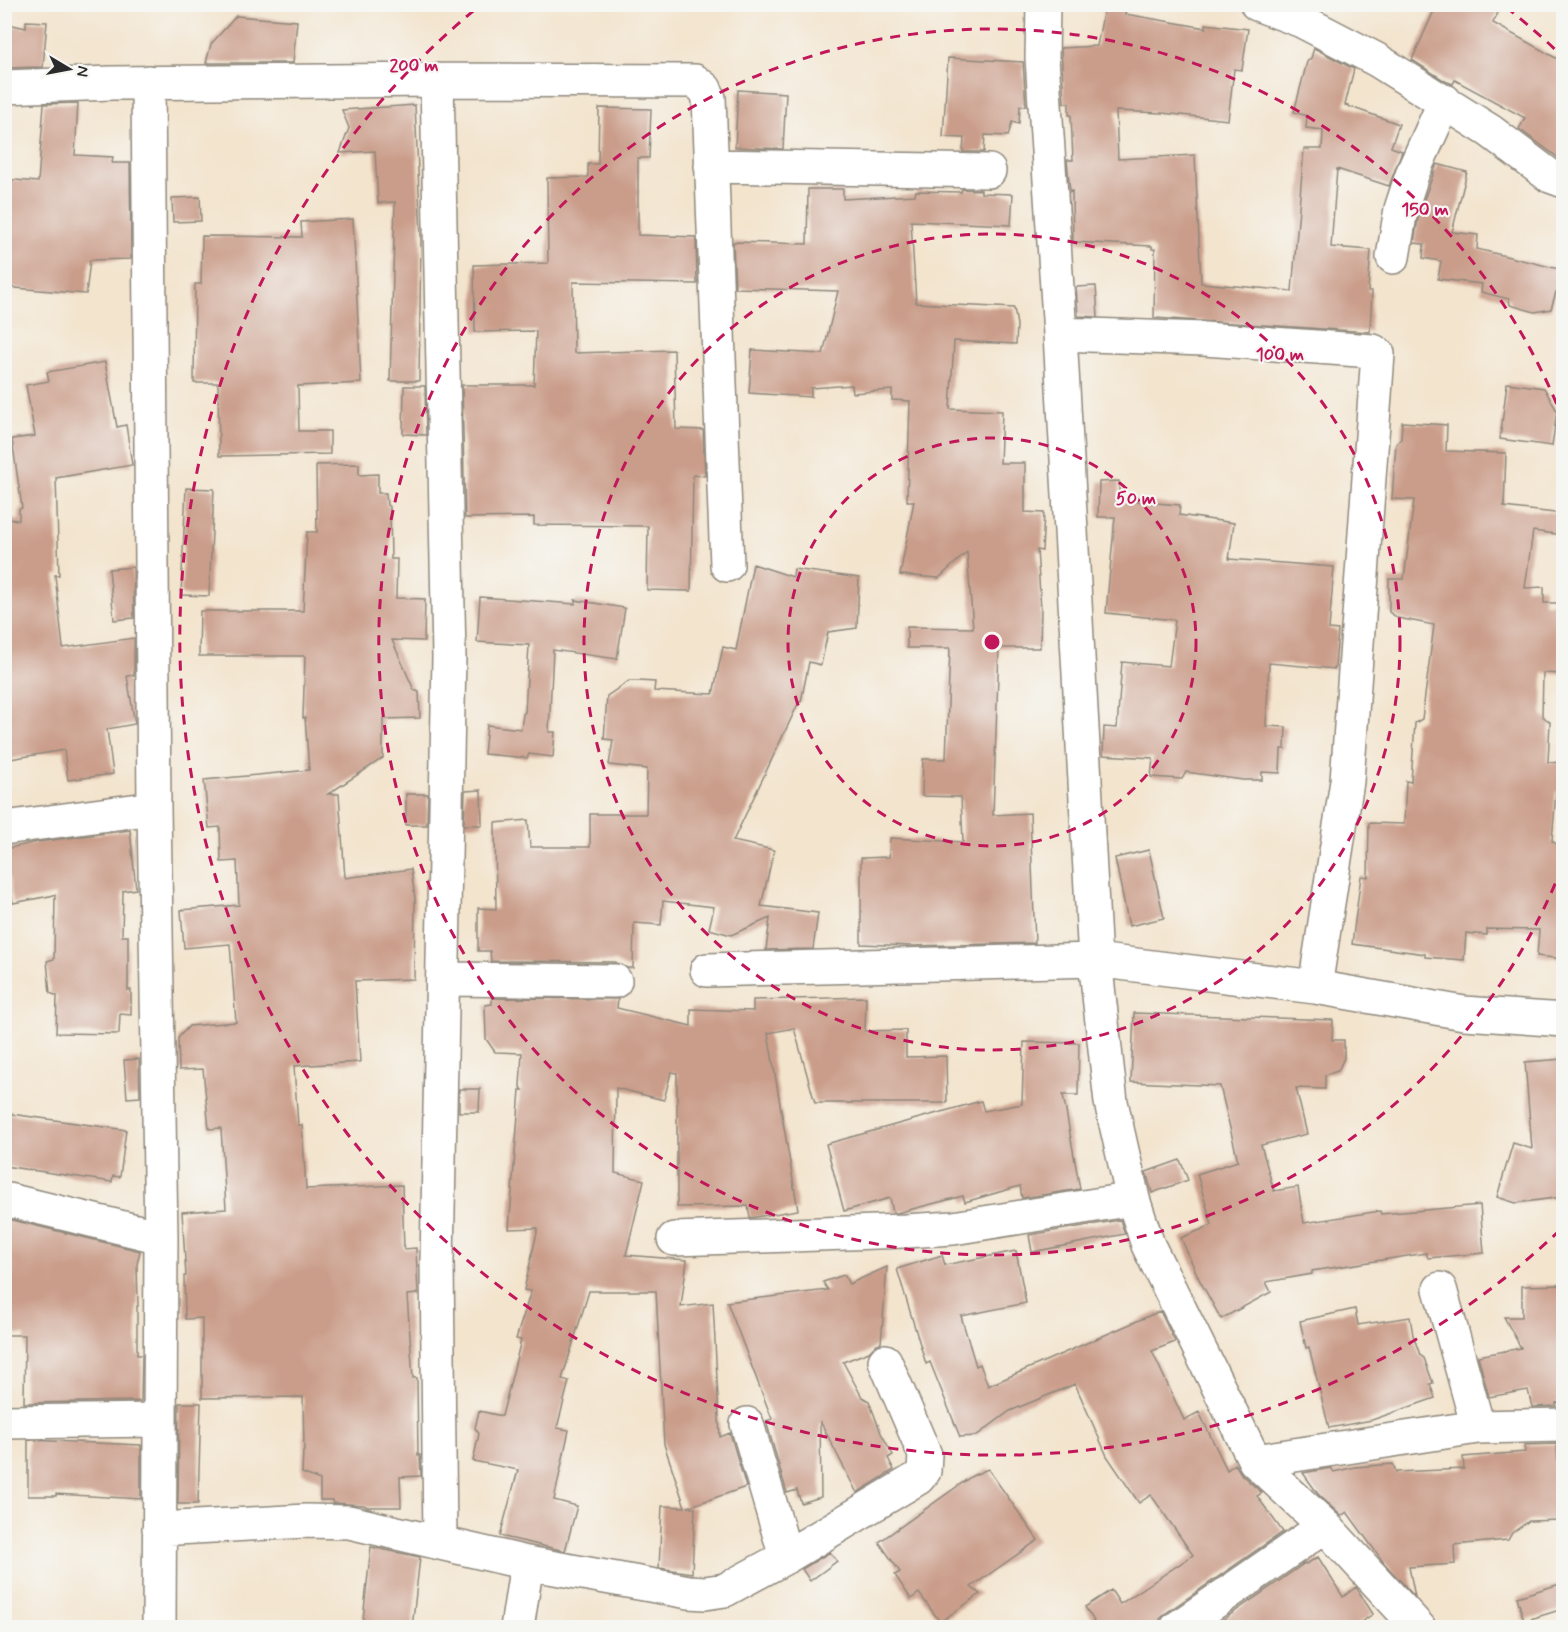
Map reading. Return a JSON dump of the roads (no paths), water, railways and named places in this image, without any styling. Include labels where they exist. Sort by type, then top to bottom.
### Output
[{"type":"street","points":[[1043,4],[1042,58],[1095,960],[1111,1102],[1133,1199],[1148,1245],[1255,1461],[1325,1526],[1419,1628]]},
{"type":"street","points":[[1257,4],[1302,21],[1377,60],[1490,131],[1550,176],[1563,181]]},
{"type":"street","points":[[437,80],[449,657],[437,1261],[440,1542]]},
{"type":"street","points":[[4,87],[148,82],[695,81],[705,89],[709,99],[727,565]]},
{"type":"street","points":[[148,82],[154,808],[161,1237],[159,1628]]},
{"type":"street","points":[[1393,257],[1401,210],[1410,181],[1445,101]]},
{"type":"street","points":[[711,166],[989,171]]},
{"type":"street","points":[[1060,334],[1204,339],[1373,351],[1378,354],[1347,782],[1315,987]]},
{"type":"street","points":[[4,828],[154,808]]},
{"type":"street","points":[[707,970],[1095,960],[1315,987],[1464,1013],[1563,1020]]},
{"type":"street","points":[[443,979],[615,981]]},
{"type":"street","points":[[4,1199],[161,1237]]},
{"type":"street","points":[[674,1239],[904,1232],[953,1228],[1133,1199]]},
{"type":"street","points":[[1440,1288],[1478,1427]]},
{"type":"street","points":[[159,1529],[306,1521],[349,1522],[527,1563],[705,1593],[725,1590],[786,1557],[918,1478],[924,1471],[925,1455],[885,1361]]},
{"type":"street","points":[[4,1422],[160,1420]]},
{"type":"street","points":[[747,1424],[786,1557]]},
{"type":"street","points":[[1255,1461],[1478,1427],[1563,1425]]},
{"type":"street","points":[[1177,1628],[1325,1526]]},
{"type":"street","points":[[518,1628],[527,1563]]}]
